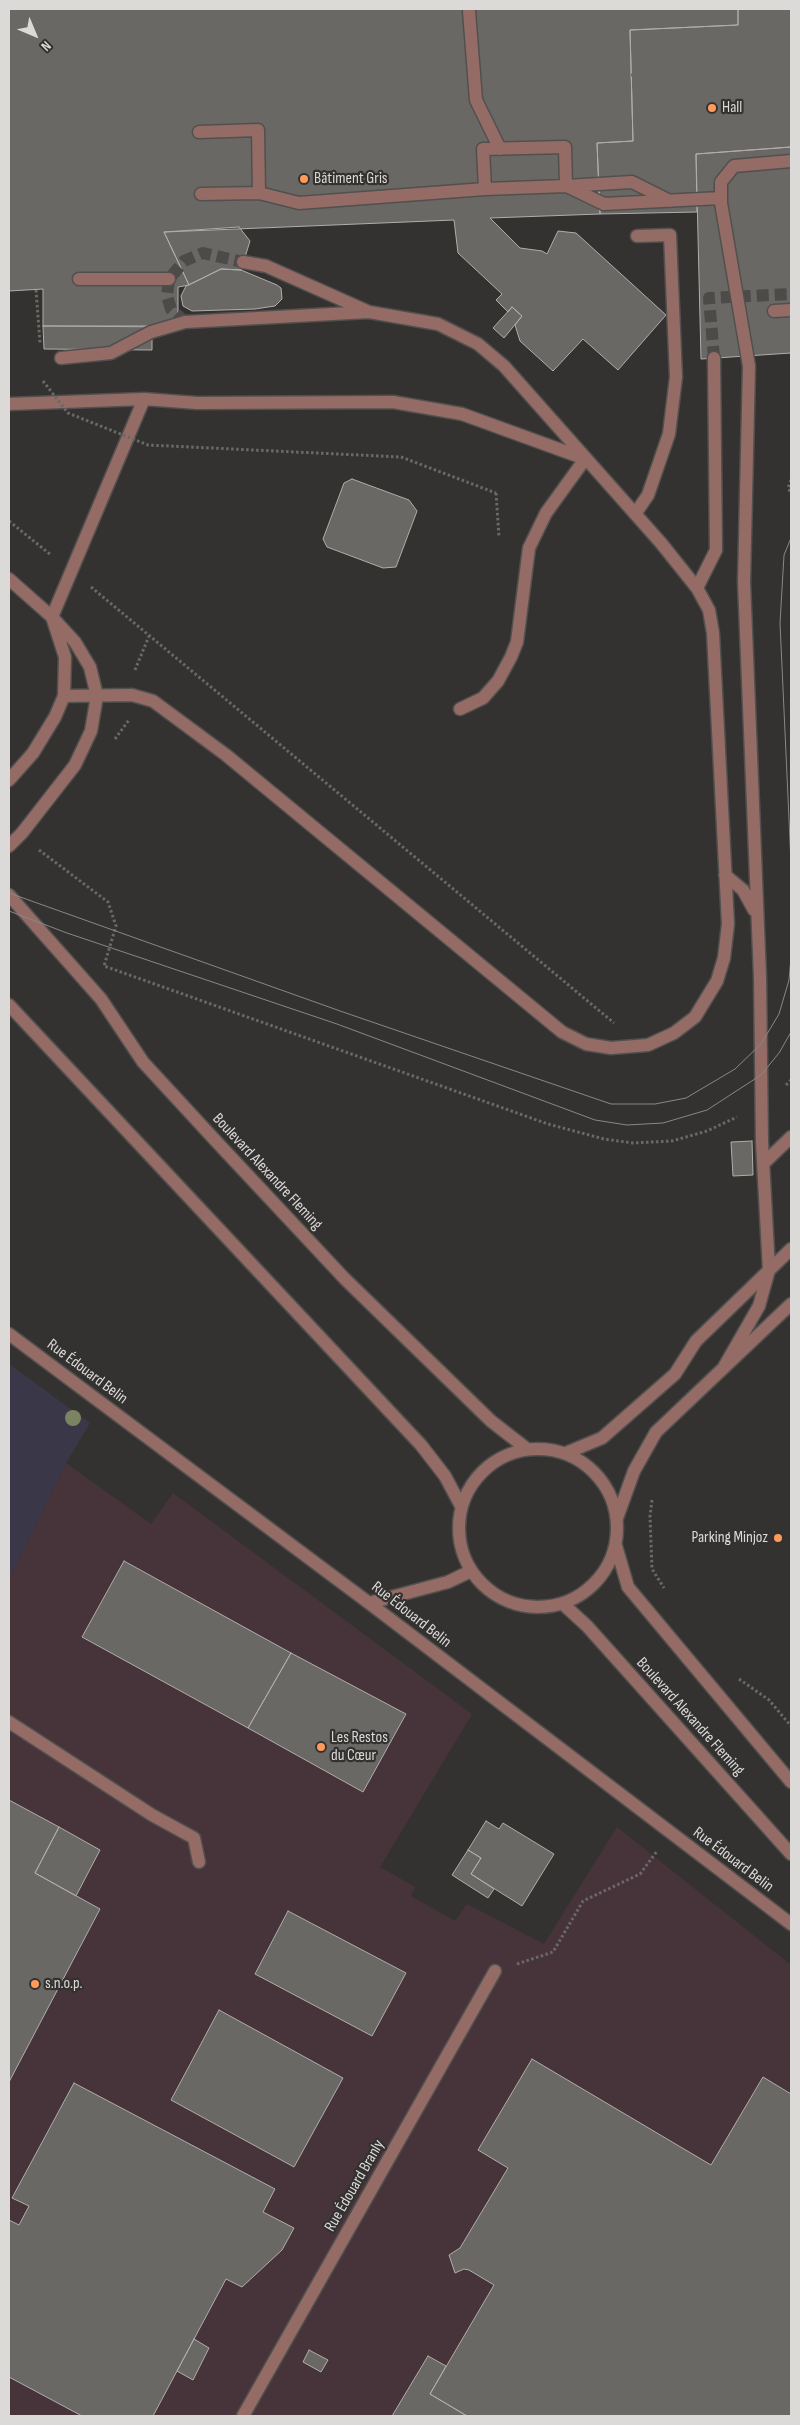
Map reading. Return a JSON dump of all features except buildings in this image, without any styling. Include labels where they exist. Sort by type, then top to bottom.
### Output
[{"type":"street","points":[[469,11],[476,100],[500,149]]},
{"type":"street","points":[[199,132],[258,130],[259,193]]},
{"type":"street","points":[[485,189],[483,149],[565,146],[566,186]]},
{"type":"street","points":[[724,1367],[759,1306],[769,1270],[763,1164],[760,977],[744,582],[749,366],[721,198],[721,182],[734,166],[791,161]]},
{"type":"street","points":[[201,194],[259,193],[299,203],[485,189],[632,182],[670,201]]},
{"type":"street","points":[[566,186],[604,204],[721,198]]},
{"type":"street","points":[[635,514],[648,495],[669,434],[676,377],[670,235],[637,236]]},
{"type":"street","points":[[243,262],[266,266],[369,312]]},
{"type":"street","points":[[79,280],[169,278]]},
{"type":"street","points":[[774,311],[791,310]]},
{"type":"street","points":[[60,358],[111,353],[151,332],[186,322],[369,312],[438,324],[478,344],[504,366],[635,514],[697,588],[709,610],[713,633],[728,924],[724,958],[718,981],[695,1017],[674,1033],[648,1045],[611,1048],[586,1044],[562,1032],[173,714],[153,700],[132,695],[64,696]]},
{"type":"street","points":[[697,588],[716,550],[714,358]]},
{"type":"street","points":[[9,404],[144,399],[197,403],[393,402],[462,414],[585,459]]},
{"type":"street","points":[[9,780],[33,753],[55,717],[64,696],[65,657],[52,617],[144,399]]},
{"type":"street","points":[[460,709],[483,698],[498,681],[511,658],[517,642],[529,548],[546,513],[585,459]]},
{"type":"street","points":[[9,579],[52,617],[75,642],[90,667],[97,696],[91,731],[75,765],[22,833],[9,846]]},
{"type":"street","points":[[725,875],[744,890],[756,914]]},
{"type":"street","name":"Boulevard Alexandre Fleming","points":[[9,895],[101,999],[143,1062],[214,1139],[344,1278],[491,1421],[527,1449]]},
{"type":"street","points":[[9,1005],[421,1444],[445,1476],[461,1506]]},
{"type":"street","points":[[763,1164],[791,1137]]},
{"type":"street","points":[[566,1453],[602,1438],[675,1374],[696,1341],[791,1249]]},
{"type":"street","points":[[617,1518],[634,1471],[656,1432],[791,1304]]},
{"type":"street","name":"Rue Édouard Belin","points":[[9,1334],[369,1603],[791,1924]]},
{"type":"street","points":[[527,1449],[546,1449],[566,1453],[585,1463],[601,1479],[612,1497],[617,1518],[616,1546],[605,1571],[587,1591],[563,1604],[537,1608],[511,1603],[488,1591],[470,1571],[461,1551],[459,1536],[461,1506],[470,1485],[485,1468],[504,1455],[527,1449]]},
{"type":"street","name":"Boulevard Alexandre Fleming","points":[[616,1546],[628,1587],[791,1782]]},
{"type":"street","points":[[369,1603],[448,1582],[470,1571]]},
{"type":"street","name":"Boulevard Alexandre Fleming","points":[[563,1604],[587,1626],[791,1854]]},
{"type":"street","points":[[9,1722],[152,1815],[194,1838],[199,1862]]},
{"type":"street","name":"Rue Édouard Branly","points":[[243,2416],[495,1971]]},
{"type":"path","points":[[631,75],[769,68]]},
{"type":"path","points":[[36,290],[40,344]]},
{"type":"path","points":[[42,372],[43,381],[68,413],[148,446],[401,457],[496,493],[499,537]]},
{"type":"path","points":[[791,480],[788,488],[791,493]]},
{"type":"path","points":[[150,636],[640,1045]]},
{"type":"path","points":[[38,849],[108,902],[116,926],[104,966],[548,1124],[614,1141],[633,1143],[672,1141],[708,1131],[735,1118],[763,1100]]},
{"type":"path","points":[[652,1498],[650,1516],[652,1569],[668,1594]]},
{"type":"path","points":[[732,1674],[769,1700],[791,1726]]},
{"type":"path","points":[[495,1971],[553,1952],[584,1901],[640,1874],[658,1850]]},
{"type":"shaded area","points":[[9,1364],[90,1423],[66,1463],[9,1579]]},
{"type":"shaded area","points":[[66,1463],[151,1524],[173,1493],[472,1714],[380,1867],[415,1887],[411,1896],[455,1921],[467,1904],[544,1944],[617,1827],[791,1965],[791,2416],[9,2416],[9,1579]]},
{"type":"tunnel","points":[[185,322],[171,309],[167,296],[169,279],[184,261],[203,253],[243,262]]},
{"type":"tunnel","points":[[714,358],[709,298],[791,294]]},
{"type":"tram line","points":[[791,538],[784,555],[780,623],[791,863]]},
{"type":"tram line","points":[[9,893],[343,1012],[611,1104],[655,1104],[686,1098],[735,1069],[761,1044],[779,1014],[789,980],[791,958]]},
{"type":"tram line","points":[[9,911],[67,933],[337,1024],[595,1120],[627,1125],[663,1123],[707,1110],[761,1075],[779,1053],[791,1032]]},
{"type":"place","name":"Hall","points":[[712,108]]},
{"type":"place","name":"Bâtiment Gris","points":[[304,179]]},
{"type":"place","name":"Parking Minjoz","points":[[778,1538]]},
{"type":"place","name":"Les Restos du Cœur","points":[[321,1747]]},
{"type":"place","name":"s.n.o.p.","points":[[35,1984]]}]
